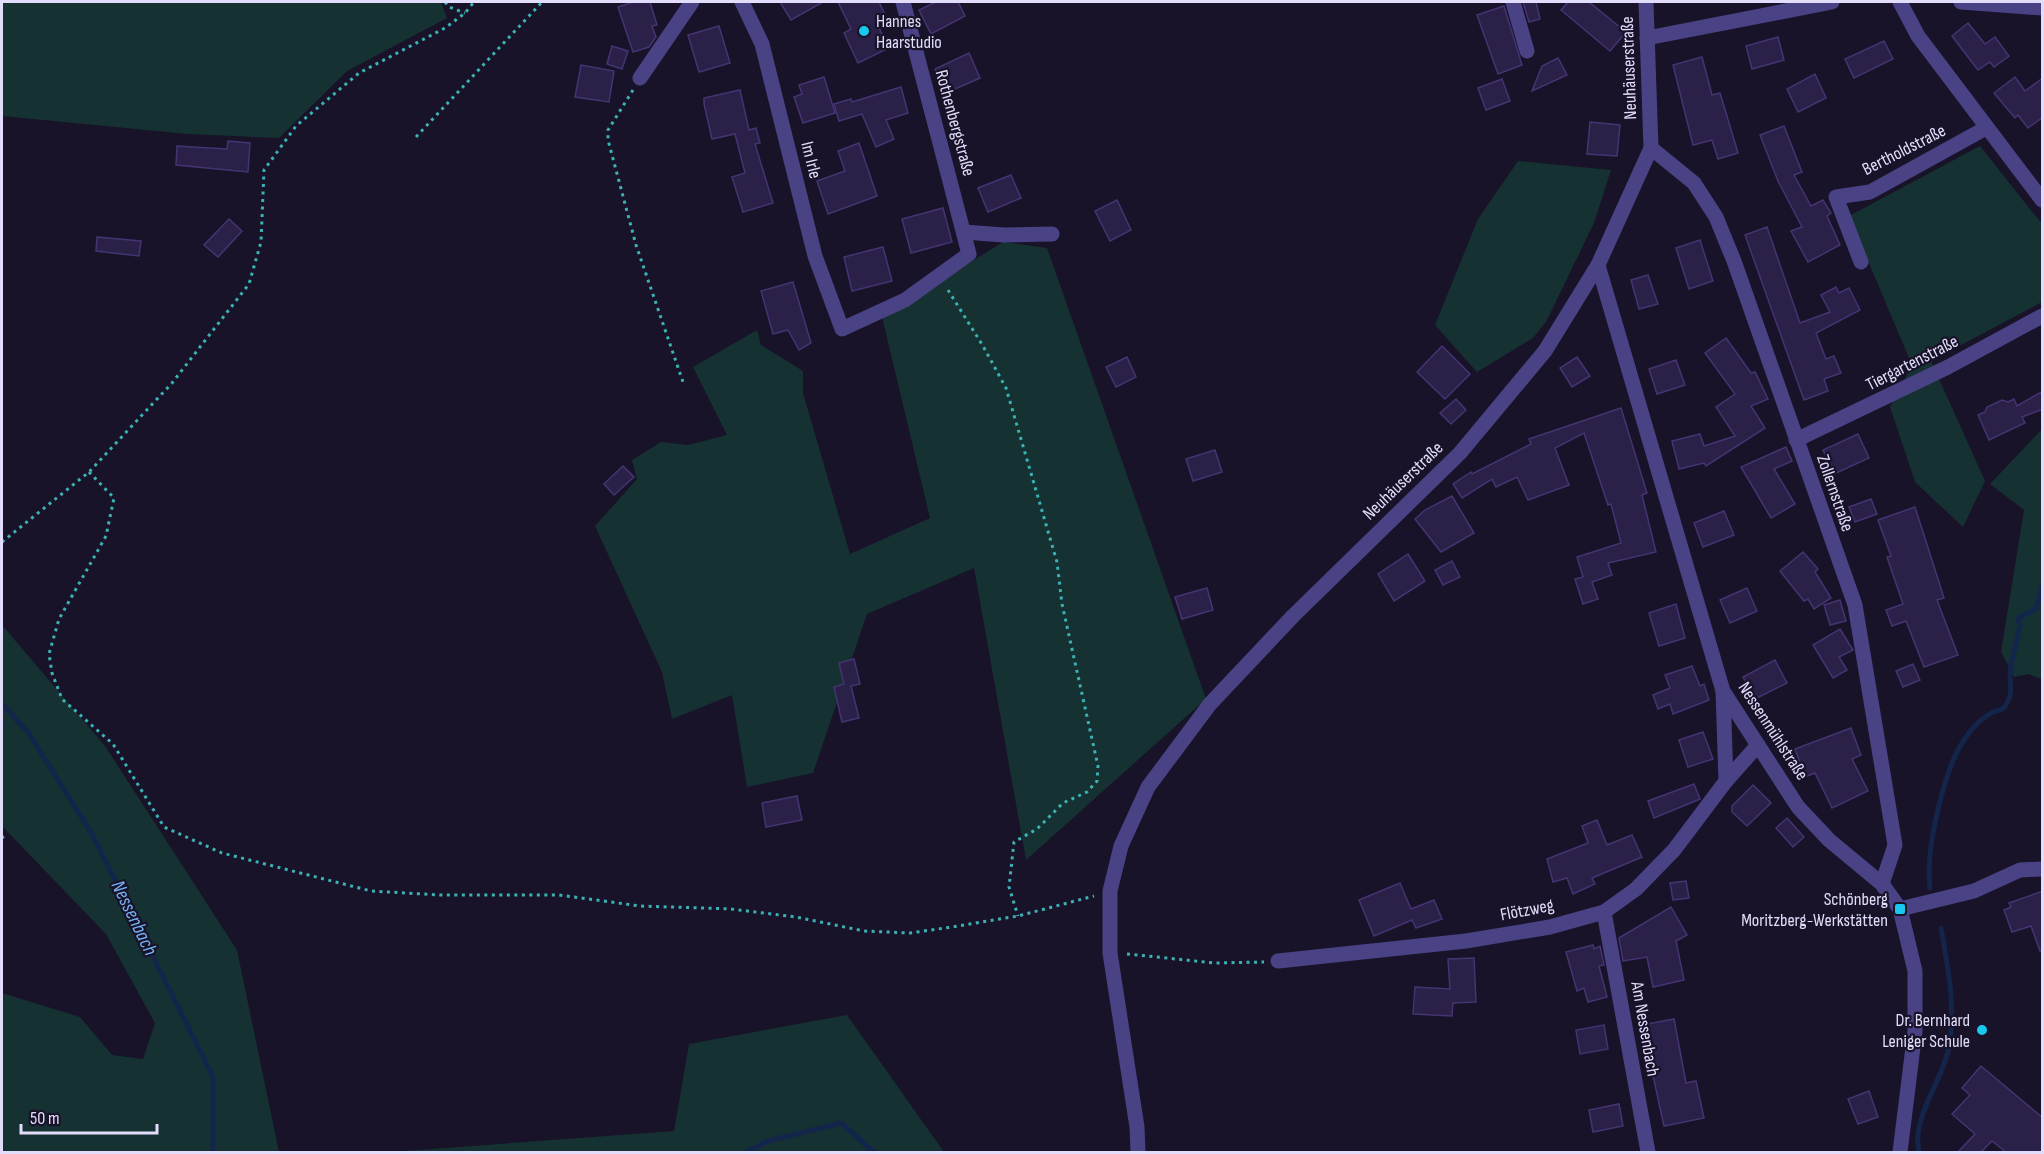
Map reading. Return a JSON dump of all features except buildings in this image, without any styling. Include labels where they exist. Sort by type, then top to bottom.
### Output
[{"type":"street","points":[[640,78],[692,2]]},
{"type":"street","name":"Im Irle","points":[[742,2],[762,44],[815,256],[842,329],[905,300],[938,276]]},
{"type":"street","name":"Rothenbergstraße","points":[[903,2],[969,254],[938,276]]},
{"type":"street","points":[[1514,2],[1527,51]]},
{"type":"street","name":"Neuhäuserstraße","points":[[1138,1152],[1137,1127],[1110,953],[1110,891],[1121,846],[1148,786],[1210,704],[1293,616],[1460,453],[1545,351],[1598,265],[1651,148],[1646,2]]},
{"type":"street","points":[[1647,38],[1832,2]]},
{"type":"street","points":[[1900,2],[1918,36],[2043,200]]},
{"type":"street","points":[[1961,2],[2043,8]]},
{"type":"street","name":"Bertholdstraße","points":[[1861,262],[1836,197],[1870,192],[1986,128]]},
{"type":"street","name":"Zollernstraße","points":[[1651,148],[1694,183],[1716,217],[1734,261],[1855,605],[1863,641],[1895,845],[1882,884]]},
{"type":"street","points":[[964,232],[1004,235],[1052,234]]},
{"type":"street","name":"Nessenmühlstraße","points":[[1598,265],[1723,691],[1798,807],[1829,840],[1882,884],[1900,909],[1915,971],[1915,1031],[1900,1152]]},
{"type":"street","name":"Tiergartenstraße","points":[[1796,440],[1938,372],[2043,316]]},
{"type":"street","points":[[1723,691],[1726,781]]},
{"type":"street","name":"Flötzweg","points":[[1278,961],[1466,941],[1550,927],[1604,912],[1636,889],[1674,850],[1726,781],[1758,745]]},
{"type":"street","points":[[1900,909],[1961,894],[2020,870],[2043,869]]},
{"type":"street","name":"Am Nessenbach","points":[[1604,912],[1648,1152]]},
{"type":"path","points":[[445,2],[449,7],[465,13]]},
{"type":"path","points":[[2,542],[89,472],[172,383],[249,284],[261,242],[264,170],[296,126],[359,74],[445,28],[465,13],[474,2]]},
{"type":"path","points":[[416,137],[542,2]]},
{"type":"path","points":[[640,78],[608,130],[608,140],[636,245],[683,382]]},
{"type":"path","points":[[938,276],[983,346],[1006,388],[1057,562],[1062,604],[1098,766],[1097,781],[1087,792],[1063,803],[1037,829],[1014,842],[1009,886],[1018,916]]},
{"type":"path","points":[[89,472],[114,498],[106,536],[59,620],[49,654],[52,673],[62,699],[113,744],[164,827],[222,853],[371,891],[440,895],[559,895],[640,906],[731,909],[785,915],[864,931],[910,933],[1018,916],[1110,891]]},
{"type":"path","points":[[2,836],[5,841]]},
{"type":"path","points":[[1110,953],[1215,963],[1278,961]]},
{"type":"green space","points":[[2,2],[441,2],[447,18],[347,71],[279,138],[188,134],[2,116]]},
{"type":"green space","points":[[1980,146],[2042,224],[2042,302],[1931,361],[1985,481],[1963,527],[1915,482],[1890,407],[1912,365],[1849,216]]},
{"type":"green space","points":[[1518,161],[1611,170],[1594,223],[1546,322],[1533,338],[1477,372],[1435,325],[1478,219]]},
{"type":"green space","points":[[1003,242],[1047,248],[1206,699],[1026,860],[974,568],[867,614],[813,773],[747,787],[732,695],[672,719],[662,672],[595,526],[637,479],[632,460],[661,442],[688,445],[727,435],[693,367],[757,330],[761,345],[803,371],[803,393],[850,554],[930,518],[882,317]]},
{"type":"green space","points":[[2042,429],[2042,679],[2028,674],[2014,677],[2001,652],[2024,510],[1990,484]]},
{"type":"green space","points":[[2,625],[105,746],[237,950],[279,1152],[2,1152],[2,993],[80,1017],[112,1055],[143,1059],[155,1023],[106,934],[2,826]]},
{"type":"green space","points":[[847,1015],[944,1152],[391,1152],[674,1131],[689,1044]]},
{"type":"waterway","points":[[1930,888],[1930,853],[1933,832],[1950,768],[1966,737],[1978,723],[2006,706],[2011,693],[2011,664],[2020,626],[2018,618],[2036,609],[2042,586]]},
{"type":"waterway","name":"Nessenbach","points":[[2,704],[28,732],[92,834],[213,1077],[213,1152]]},
{"type":"waterway","points":[[1919,1152],[1919,1126],[1946,1060],[1951,1032],[1950,987],[1941,928]]},
{"type":"waterway","name":"Nessenbach","points":[[746,1152],[768,1141],[841,1123],[874,1152]]},
{"type":"place","name":"Hannes Haarstudio","points":[[864,31]]},
{"type":"place","name":"Schönberg Moritzberg-Werkstätten","points":[[1900,909]]},
{"type":"place","name":"Dr. Bernhard Leniger Schule","points":[[1982,1030]]}]
